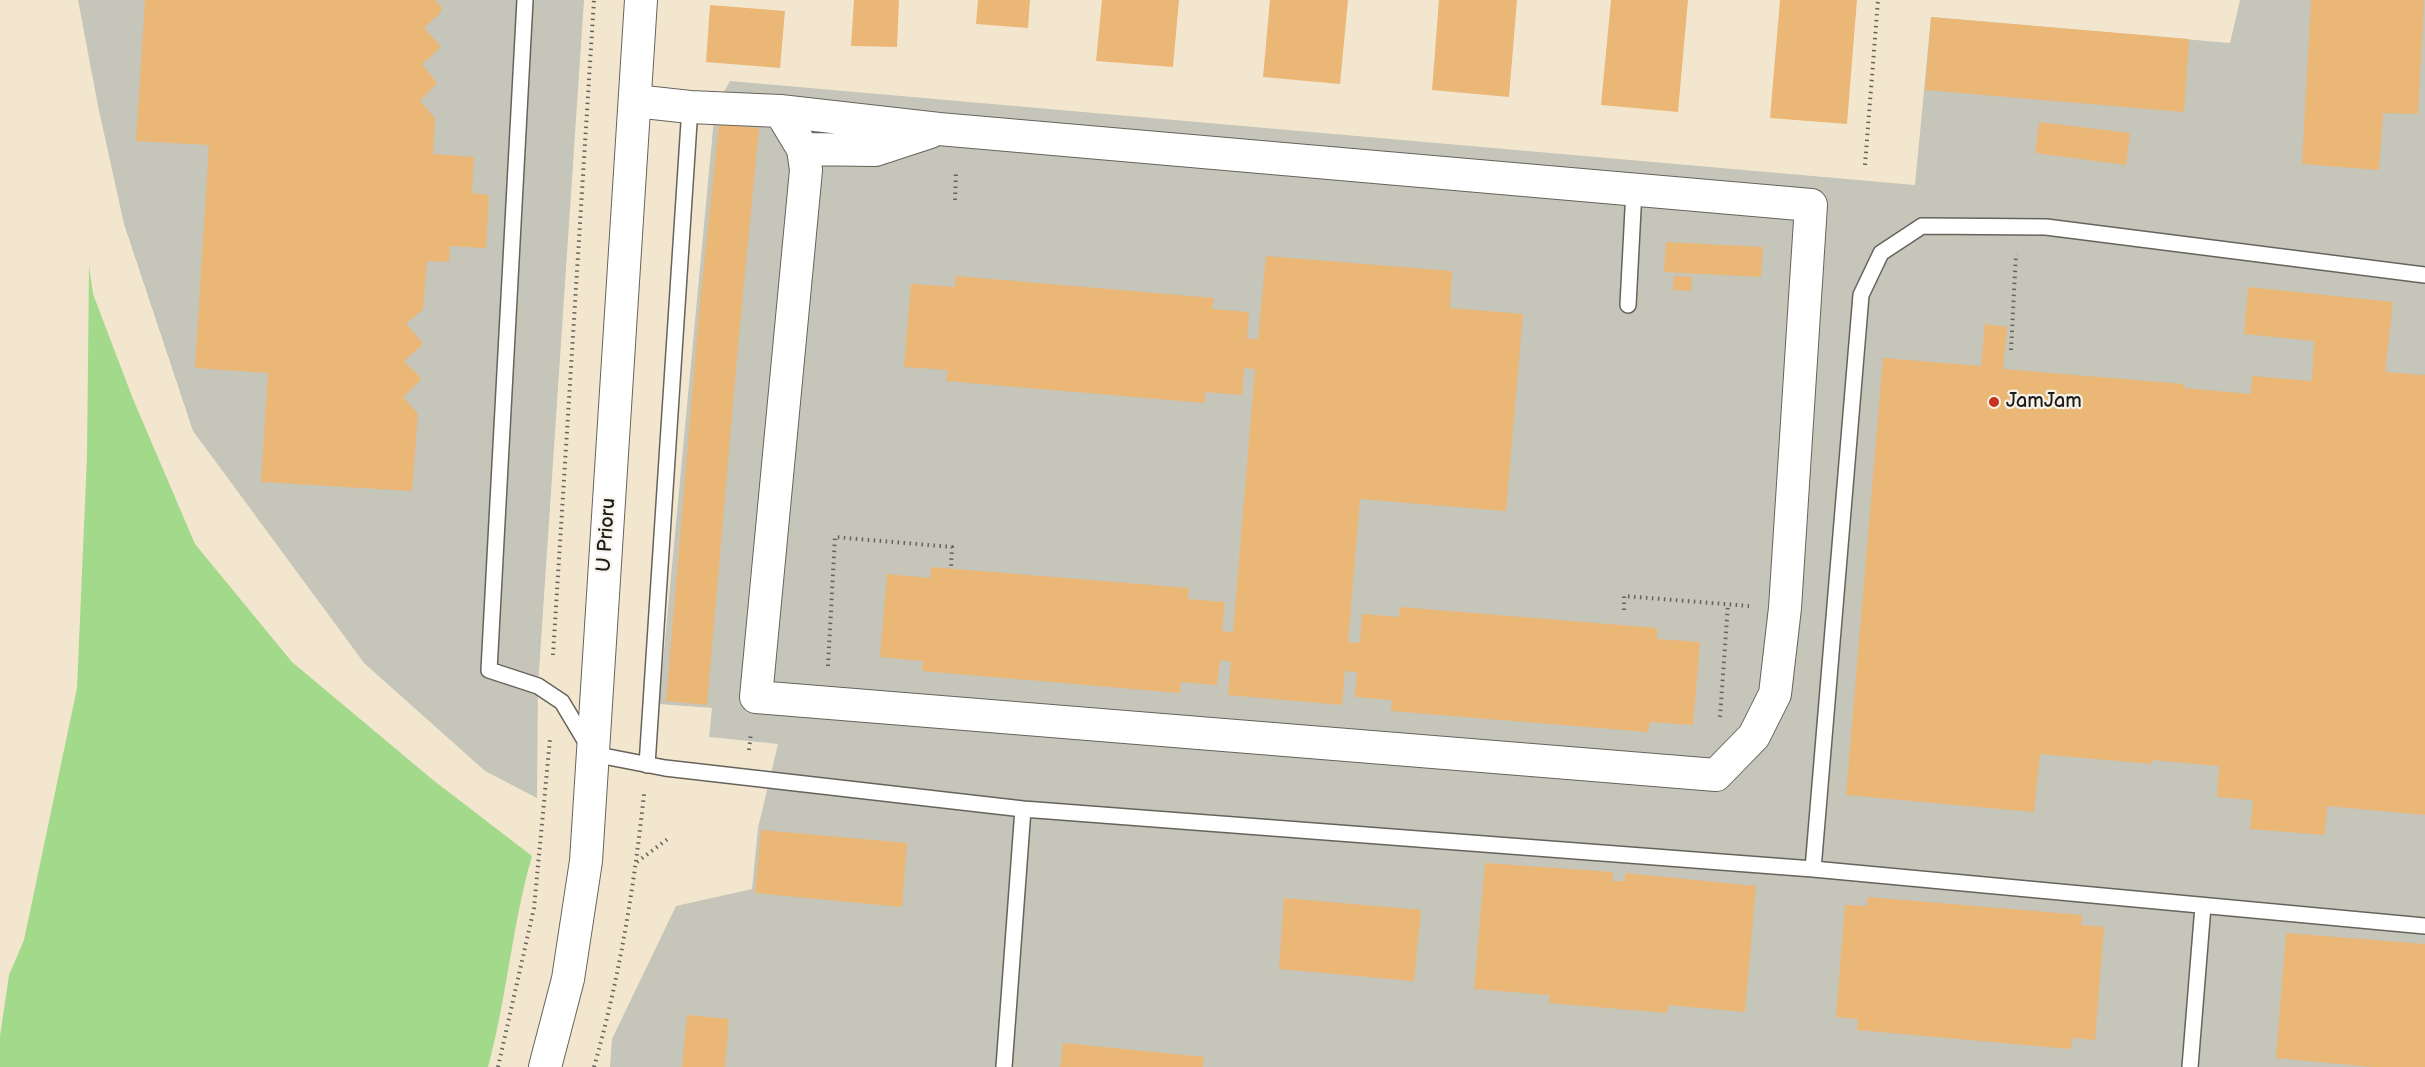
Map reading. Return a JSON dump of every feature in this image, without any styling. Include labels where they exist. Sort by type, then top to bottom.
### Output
[{"type":"street","name":"U Prioru","points":[[545,1067],[568,979],[586,861],[641,0]]},
{"type":"street","points":[[635,101],[690,107],[780,111],[939,129],[1811,206],[1785,609],[1775,694],[1754,736],[1716,775],[756,697],[806,170],[803,149],[780,111]]},
{"type":"street","points":[[803,149],[875,150],[939,129]]},
{"type":"lane","points":[[525,0],[489,670],[538,686],[562,702],[593,754],[647,765],[1023,809],[1813,870],[2425,926]]},
{"type":"lane","points":[[647,765],[690,107]]},
{"type":"lane","points":[[1628,305],[1634,190]]},
{"type":"lane","points":[[1813,870],[1861,295],[1881,253],[1922,226],[2046,227],[2425,275]]},
{"type":"lane","points":[[1004,1067],[1023,809]]},
{"type":"lane","points":[[2190,1067],[2203,906]]},
{"type":"path","points":[[553,654],[594,0]]},
{"type":"path","points":[[1865,165],[1878,0]]},
{"type":"path","points":[[955,200],[956,171]]},
{"type":"path","points":[[2010,350],[2017,226]]},
{"type":"path","points":[[826,703],[835,537],[952,547],[951,568]]},
{"type":"path","points":[[1624,610],[1624,596],[1785,609]]},
{"type":"path","points":[[1720,718],[1728,604]]},
{"type":"path","points":[[747,777],[756,697]]},
{"type":"path","points":[[498,1067],[534,908],[550,737]]},
{"type":"path","points":[[594,1067],[613,1003],[637,863],[647,765]]},
{"type":"path","points":[[637,863],[669,838]]},
{"type":"shaded area","points":[[78,0],[584,0],[538,686],[537,798],[485,771],[364,663],[193,431],[124,224]]},
{"type":"shaded area","points":[[2240,0],[2425,0],[2425,1067],[610,1067],[612,1039],[676,906],[752,889],[758,828],[778,744],[709,737],[712,708],[659,704],[715,108],[730,81],[1915,185],[1931,17],[2230,43]]},
{"type":"green space","points":[[89,266],[93,294],[133,399],[195,544],[292,662],[433,780],[532,856],[519,908],[495,1041],[488,1067],[0,1067],[0,1036],[9,975],[24,940],[77,688],[87,456]]},
{"type":"building","points":[[145,0],[435,0],[442,8],[441,12],[424,28],[440,45],[439,49],[422,64],[437,83],[420,101],[435,118],[433,154],[474,157],[472,193],[489,195],[486,248],[450,246],[449,262],[427,261],[423,309],[406,324],[422,345],[404,361],[420,377],[420,381],[403,397],[418,414],[412,491],[261,482],[268,373],[195,368],[209,145],[136,141]]},
{"type":"building","points":[[854,0],[899,0],[897,47],[851,46]]},
{"type":"building","points":[[978,0],[1030,0],[1028,28],[976,24]]},
{"type":"building","points":[[1102,0],[1179,0],[1173,67],[1096,61]]},
{"type":"building","points":[[1270,0],[1348,0],[1340,84],[1263,77]]},
{"type":"building","points":[[1439,0],[1517,0],[1509,97],[1432,90]]},
{"type":"building","points":[[1611,0],[1688,0],[1678,112],[1601,105]]},
{"type":"building","points":[[1780,0],[1857,0],[1847,124],[1770,118]]},
{"type":"building","points":[[2311,0],[2424,0],[2418,114],[2383,113],[2379,170],[2302,164]]},
{"type":"building","points":[[710,5],[785,11],[780,68],[706,62]]},
{"type":"building","points":[[1931,17],[2189,39],[2184,112],[1925,90]]},
{"type":"building","points":[[2039,122],[2130,133],[2126,165],[2035,153]]},
{"type":"building","points":[[719,124],[759,128],[707,705],[666,701],[700,303]]},
{"type":"building","points":[[1666,242],[1763,247],[1761,277],[1664,272]]},
{"type":"building","points":[[1266,256],[1452,271],[1450,308],[1523,314],[1506,511],[1360,499],[1348,642],[1360,643],[1362,614],[1399,617],[1400,607],[1657,628],[1657,639],[1700,642],[1693,725],[1650,722],[1648,732],[1391,711],[1392,700],[1355,697],[1357,672],[1345,671],[1342,705],[1228,695],[1231,662],[1220,660],[1217,685],[1181,682],[1180,693],[922,671],[923,661],[880,657],[887,574],[930,578],[931,567],[1189,588],[1188,599],[1225,602],[1222,631],[1233,632],[1255,369],[1244,368],[1242,395],[1205,392],[1205,403],[946,381],[948,370],[904,367],[911,284],[955,287],[956,276],[1214,298],[1212,309],[1249,312],[1247,339],[1258,339]]},
{"type":"building","points":[[1674,276],[1692,277],[1691,291],[1673,290]]},
{"type":"building","points":[[2248,287],[2393,302],[2385,372],[2425,375],[2425,815],[2327,806],[2325,835],[2250,829],[2253,800],[2217,797],[2219,766],[2152,760],[2152,764],[2040,754],[2034,812],[1846,795],[1883,358],[1981,366],[1985,324],[2007,327],[2003,369],[2184,384],[2184,388],[2251,394],[2252,376],[2312,381],[2314,341],[2244,334]]},
{"type":"building","points":[[761,830],[907,843],[902,907],[755,893]]},
{"type":"building","points":[[1485,863],[1613,872],[1612,881],[1625,881],[1625,873],[1756,886],[1745,1012],[1668,1005],[1667,1013],[1549,1003],[1550,995],[1474,989]]},
{"type":"building","points":[[1868,897],[2082,915],[2081,925],[2104,927],[2095,1040],[2072,1038],[2071,1049],[1857,1030],[1858,1019],[1836,1017],[1845,905],[1867,906]]},
{"type":"building","points":[[1284,898],[1421,910],[1414,981],[1279,969]]},
{"type":"building","points":[[2286,933],[2425,944],[2425,1067],[2372,1067],[2276,1058]]},
{"type":"building","points":[[687,1015],[729,1019],[725,1067],[682,1067]]},
{"type":"building","points":[[1063,1043],[1204,1057],[1203,1067],[1060,1067]]},
{"type":"place","name":"JamJam","points":[[1994,402]]}]
